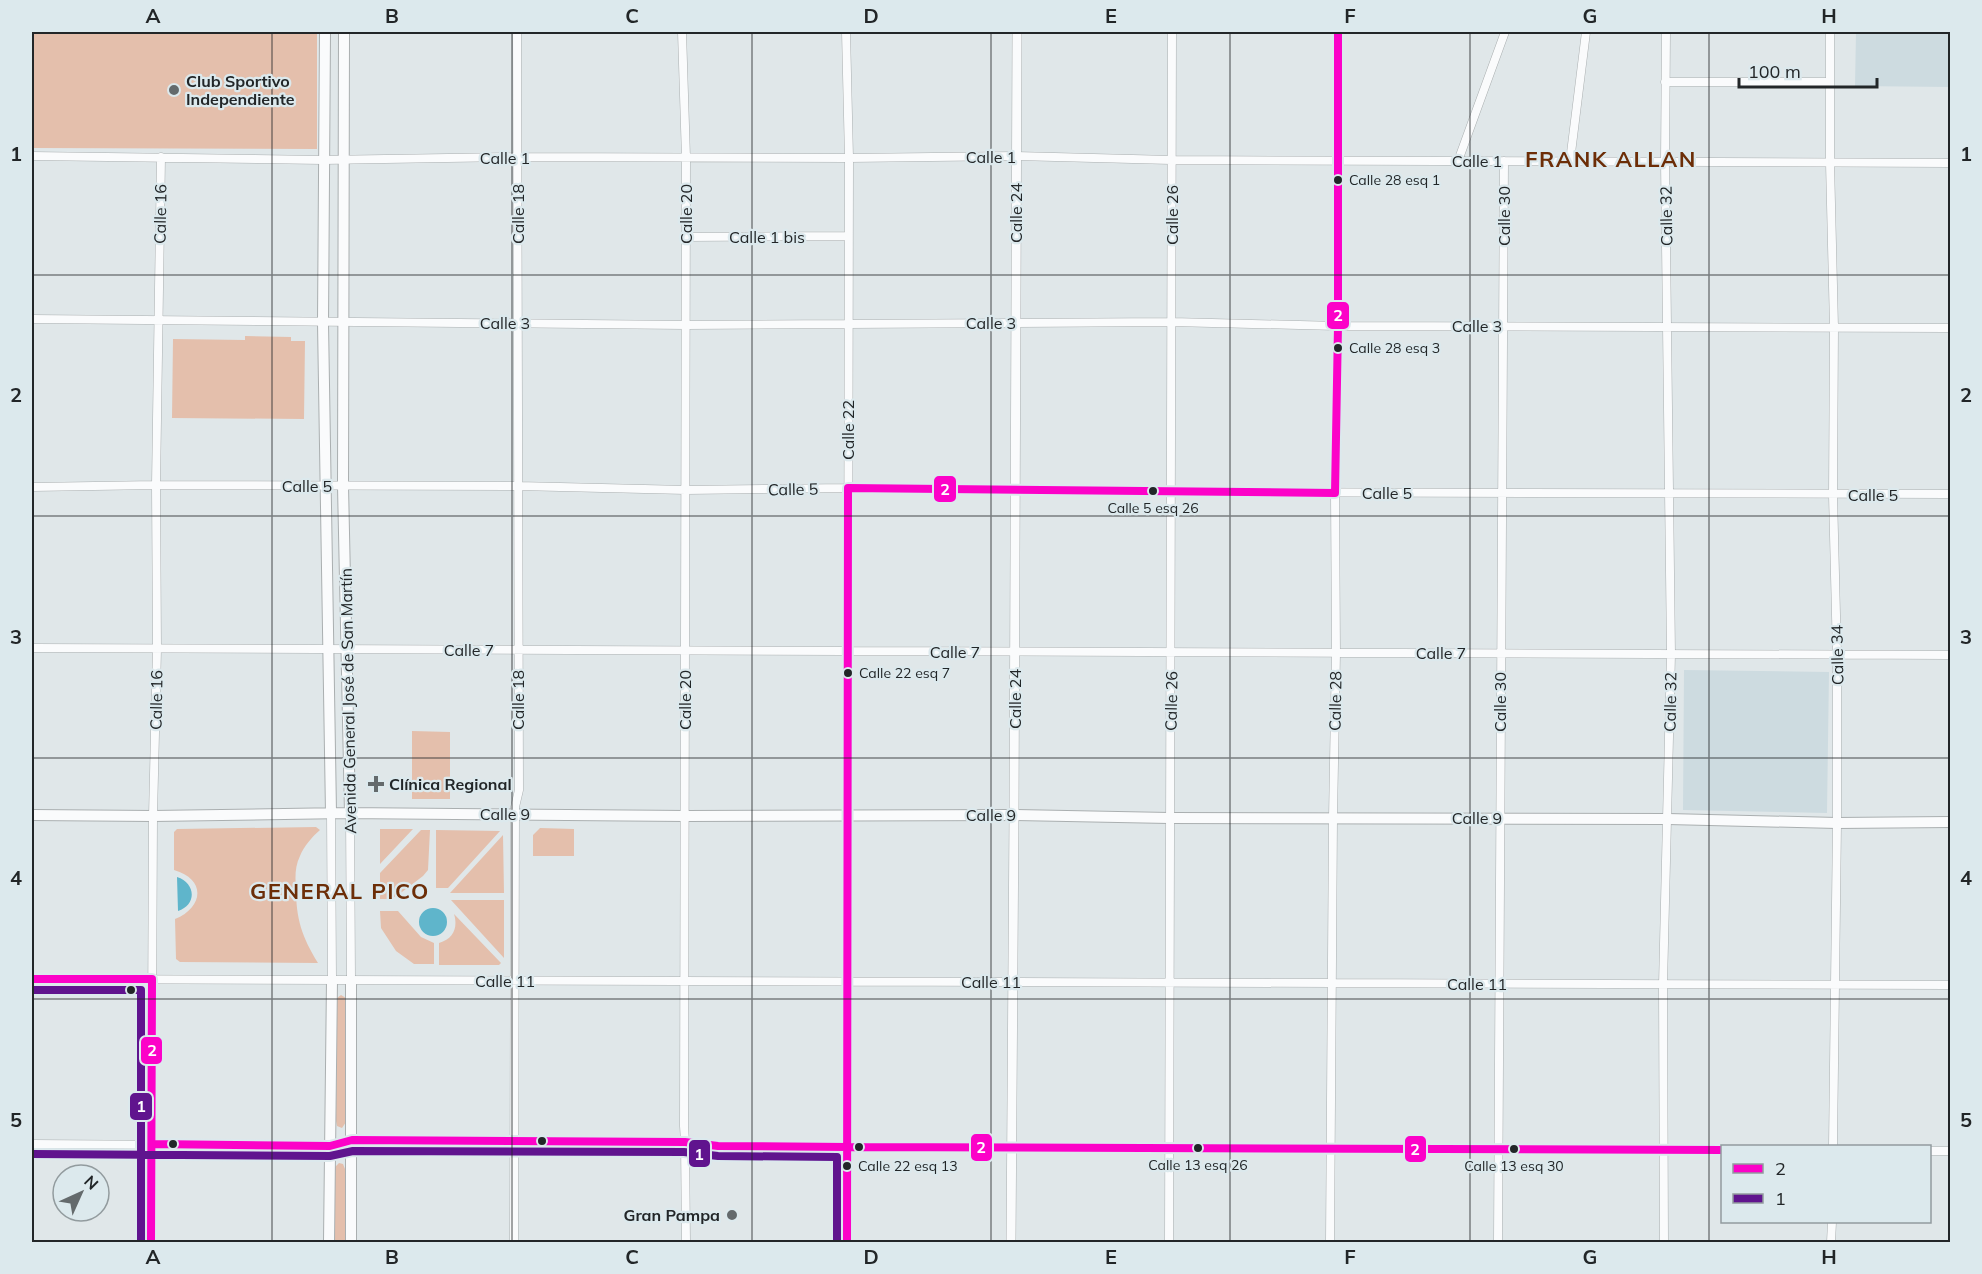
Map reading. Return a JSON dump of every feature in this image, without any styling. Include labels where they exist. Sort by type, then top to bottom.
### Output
[{"type":"main road","name":"Avenida General José de San Martín","points":[[325,32],[323,323],[327,650],[332,813]]},
{"type":"main road","name":"Avenida General José de San Martín","points":[[344,32],[343,486],[350,813]]},
{"type":"main road","name":"Calle 9","points":[[32,815],[153,816],[332,813],[685,816],[1014,815],[1169,818],[1668,819],[1837,823],[1950,822]]},
{"type":"main road","name":"Avenida General José de San Martín","points":[[329,1242],[332,980]]},
{"type":"main road","name":"Avenida General José de San Martín","points":[[351,980],[351,1242]]},
{"type":"street","name":"Calle 18","points":[[514,1242],[516,814],[519,790],[517,32]]},
{"type":"street","name":"Calle 20","points":[[682,32],[686,158],[684,981],[686,1242]]},
{"type":"street","name":"Calle 22","points":[[846,32],[849,158],[848,1242]]},
{"type":"street","name":"Calle 24","points":[[1011,1242],[1017,32]]},
{"type":"street","name":"Calle 26","points":[[1168,1242],[1172,32]]},
{"type":"street","name":"Calle 28","points":[[1330,1242],[1336,653],[1338,32]]},
{"type":"street","points":[[1458,161],[1505,32]]},
{"type":"street","points":[[1570,161],[1586,32]]},
{"type":"street","name":"Calle 32","points":[[1664,1242],[1663,984],[1671,654],[1665,32]]},
{"type":"street","name":"Calle 34","points":[[1830,32],[1834,327],[1833,495],[1837,655],[1833,1145]]},
{"type":"street","points":[[1665,82],[1830,82]]},
{"type":"street","name":"Calle 1","points":[[32,156],[323,160],[518,157],[1016,156],[1172,160],[1950,163]]},
{"type":"street","name":"Calle 16","points":[[151,1242],[153,816],[157,649],[156,485],[161,158]]},
{"type":"street","name":"Calle 30","points":[[1498,1242],[1504,161]]},
{"type":"street","name":"Calle 1 bis","points":[[686,237],[848,236]]},
{"type":"street","name":"Calle 3","points":[[32,319],[686,325],[1172,322],[1338,326],[1950,328]]},
{"type":"street","name":"Calle 5","points":[[32,487],[518,486],[686,490],[848,488],[1335,493],[1950,494]]},
{"type":"street","name":"Calle 7","points":[[32,648],[1950,655]]},
{"type":"street","name":"Avenida General José de San Martín","points":[[332,813],[332,980]]},
{"type":"street","name":"Avenida General José de San Martín","points":[[350,813],[351,980]]},
{"type":"street","name":"Calle 11","points":[[32,979],[1950,985]]},
{"type":"street","points":[[32,1144],[330,1146],[352,1140],[686,1142],[718,1146],[848,1148],[1721,1150]]},
{"type":"street","points":[[1931,1151],[1950,1151]]},
{"type":"street","points":[[1832,1223],[1832,1242]]},
{"type":"shaded area","name":"Club Sportivo Independiente","points":[[32,32],[317,32],[317,149],[32,148]]},
{"type":"shaded area","points":[[1856,32],[1950,32],[1950,87],[1855,86]]},
{"type":"shaded area","points":[[245,336],[291,337],[291,341],[305,341],[304,419],[172,418],[173,339],[245,340]]},
{"type":"shaded area","points":[[1684,670],[1829,672],[1827,813],[1683,810]]},
{"type":"shaded area","points":[[412,731],[450,732],[450,799],[412,799]]},
{"type":"shaded area","points":[[316,827],[320,830],[302,852],[297,864],[296,880],[297,909],[301,927],[318,963],[180,962],[176,959],[175,919],[192,908],[197,893],[192,880],[174,870],[174,832],[177,829]]},
{"type":"shaded area","points":[[540,828],[574,829],[574,856],[533,856],[533,835]]},
{"type":"shaded area","points":[[380,829],[413,829],[380,864]]},
{"type":"shaded area","points":[[421,830],[430,830],[428,870],[398,895],[390,899],[380,899],[380,873]]},
{"type":"shaded area","points":[[436,830],[500,831],[448,888],[436,888]]},
{"type":"shaded area","points":[[503,835],[504,893],[450,893]]},
{"type":"shaded area","points":[[451,900],[504,900],[504,958]]},
{"type":"shaded area","points":[[380,911],[398,911],[421,937],[434,943],[434,964],[414,964],[396,951],[381,928]]},
{"type":"shaded area","points":[[454,914],[501,963],[499,965],[439,965],[439,943],[448,939],[454,932]]},
{"type":"shaded area","points":[[341,995],[346,998],[346,1122],[342,1128],[337,1126],[336,1121],[337,998]]},
{"type":"shaded area","points":[[339,1163],[343,1164],[345,1169],[345,1242],[334,1242],[334,1168]]},
{"type":"water","points":[[177,877],[188,884],[192,894],[189,904],[178,911]]},
{"type":"water","points":[[433,908],[443,912],[447,922],[443,932],[433,936],[423,932],[419,922],[423,912]]},
{"type":"transit line","name":"2","points":[[847,1242],[848,488],[1335,493],[1338,326],[1338,32]]},
{"type":"transit line","name":"2","points":[[32,979],[152,979],[151,1242]]},
{"type":"transit line","name":"1","points":[[32,990],[141,990],[141,1242]]},
{"type":"transit line","name":"2","points":[[152,1144],[330,1146],[352,1140],[685,1142],[718,1146],[848,1147],[1721,1150]]},
{"type":"transit line","name":"1","points":[[32,1154],[330,1156],[353,1151],[684,1152],[718,1156],[837,1157],[837,1242]]},
{"type":"place","name":"Club Sportivo Independiente","points":[[174,90]]},
{"type":"place","name":"Calle 28 esq 1","points":[[1338,180]]},
{"type":"place","name":"Calle 28 esq 3","points":[[1338,348]]},
{"type":"place","name":"Calle 5 esq 26","points":[[1153,491]]},
{"type":"place","name":"Calle 22 esq 7","points":[[848,673]]},
{"type":"place","name":"Clínica Regional","points":[[376,784]]},
{"type":"place","name":"Calle 13 esq 26","points":[[1198,1148]]},
{"type":"place","name":"Calle 13 esq 30","points":[[1514,1149]]},
{"type":"place","name":"Calle 22 esq 13","points":[[847,1166]]},
{"type":"place","name":"Gran Pampa","points":[[732,1215]]},
{"type":"district","name":"FRANK ALLAN","points":[[1611,159]]},
{"type":"district","name":"GENERAL PICO","points":[[340,891]]}]
